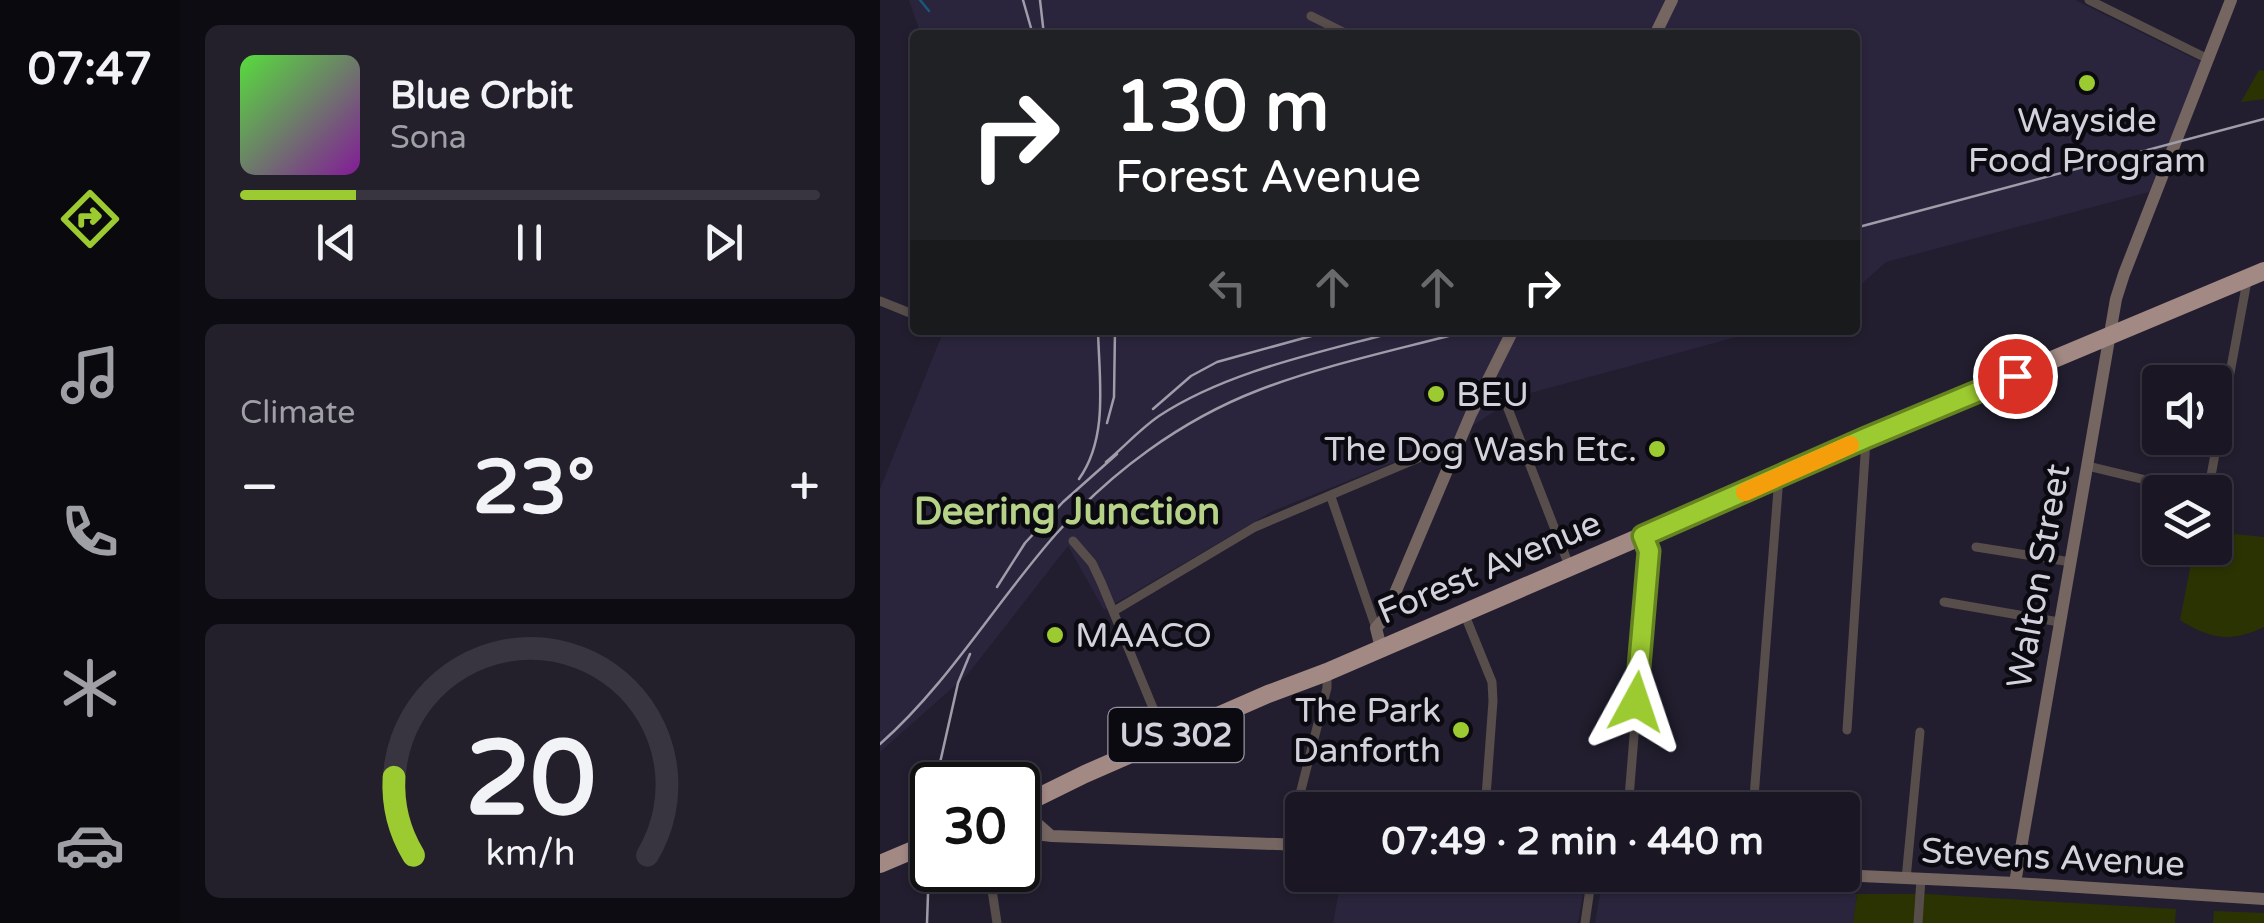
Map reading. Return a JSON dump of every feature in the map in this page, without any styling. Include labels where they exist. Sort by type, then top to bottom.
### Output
[{"type":"highway","name":"Forest Avenue","points":[[1040,797],[1268,694],[2256,275]]},
{"type":"highway","points":[[881,863],[910,851]]},
{"type":"street","points":[[1658,30],[1672,0]]},
{"type":"street","points":[[2088,0],[2208,58]]},
{"type":"street","name":"Walton Street","points":[[2015,883],[2108,337],[2124,274],[2232,0]]},
{"type":"street","points":[[1311,16],[1339,30]]},
{"type":"street","points":[[2212,475],[2256,275]]},
{"type":"street","points":[[880,301],[910,313]]},
{"type":"street","points":[[1376,628],[1384,619],[1458,444],[1511,335]]},
{"type":"street","points":[[1488,382],[1500,388],[1570,568]]},
{"type":"street","points":[[1847,730],[1866,438]]},
{"type":"street","points":[[1114,612],[1256,527],[1458,444]]},
{"type":"street","points":[[2088,466],[2142,479]]},
{"type":"street","points":[[1754,792],[1779,478]]},
{"type":"street","points":[[1331,497],[1380,648]]},
{"type":"street","points":[[1629,792],[1649,551],[1643,536]]},
{"type":"street","points":[[1073,542],[1092,562],[1166,740]]},
{"type":"street","points":[[1976,547],[2070,562]]},
{"type":"street","points":[[1944,602],[2060,622]]},
{"type":"street","points":[[1464,614],[1492,682],[1486,792]]},
{"type":"street","points":[[1301,792],[1327,688],[1327,672]]},
{"type":"street","points":[[1918,923],[1914,879],[1920,732]]},
{"type":"street","points":[[1040,825],[1052,836]]},
{"type":"street","points":[[1040,835],[1285,845]]},
{"type":"street","name":"Stevens Avenue","points":[[1860,876],[2264,899]]},
{"type":"street","points":[[992,892],[997,923]]},
{"type":"street","points":[[1585,923],[1590,892]]},
{"type":"shaded area","points":[[909,0],[2075,0],[2201,62],[2149,192],[1886,262],[1860,285],[1860,30],[919,30]]},
{"type":"shaded area","points":[[942,335],[1744,335],[1516,397],[1454,438],[1273,511],[1104,610],[1068,546],[968,674],[880,752],[880,489]]},
{"type":"shaded area","points":[[1339,892],[1583,892],[1578,923],[1333,923]]},
{"type":"shaded area","points":[[1600,892],[1857,894],[1853,923],[1595,923]]},
{"type":"green space","points":[[2259,70],[2264,71],[2264,99],[2241,102]]},
{"type":"green space","points":[[2232,534],[2264,537],[2264,627],[2221,637],[2180,620],[2191,565],[2232,565]]},
{"type":"green space","points":[[1857,894],[1925,894],[2176,909],[2175,923],[1853,923]]},
{"type":"green space","points":[[2214,911],[2264,913],[2264,923],[2213,923]]},
{"type":"waterway","points":[[920,0],[929,11]]},
{"type":"railway","points":[[1023,0],[1032,30]]},
{"type":"railway","points":[[1040,0],[1043,30]]},
{"type":"railway","points":[[1860,227],[2264,119]]},
{"type":"railway","points":[[1079,479],[1095,445],[1098,426],[1098,335]]},
{"type":"railway","points":[[1107,423],[1114,397],[1115,335]]},
{"type":"railway","points":[[1153,409],[1191,376],[1217,362],[1315,335]]},
{"type":"railway","points":[[1106,462],[1159,416],[1215,386],[1277,364],[1384,335]]},
{"type":"railway","points":[[880,744],[950,669],[1077,511],[1149,450],[1202,416],[1259,390],[1452,335]]},
{"type":"railway","points":[[997,587],[1025,543],[1063,502],[1117,454]]},
{"type":"railway","points":[[940,762],[958,683],[970,654]]},
{"type":"railway","points":[[927,923],[928,892]]},
{"type":"slow traffic","points":[[1745,492],[1850,445]]},
{"type":"place","name":"Wayside Food Program","points":[[2087,83]]},
{"type":"place","name":"BEU","points":[[1436,394]]},
{"type":"place","name":"The Dog Wash Etc.","points":[[1657,449]]},
{"type":"place","name":"MAACO","points":[[1055,635]]},
{"type":"place","name":"The Park Danforth","points":[[1461,730]]},
{"type":"district","name":"Deering Junction","points":[[1067,511]]},
{"type":"route","points":[[1636,702],[1649,551],[1643,536],[2015,376]]}]
